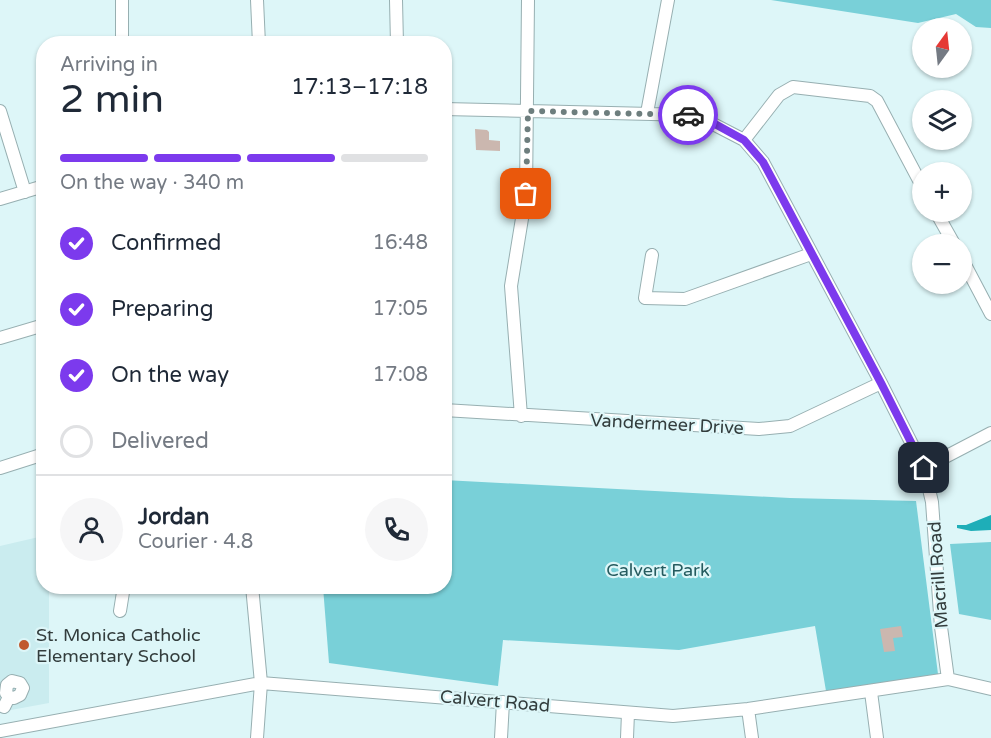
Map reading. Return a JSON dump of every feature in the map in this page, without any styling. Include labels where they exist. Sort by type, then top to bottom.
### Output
[{"type":"street","points":[[122,0],[122,36]]},
{"type":"street","points":[[257,0],[259,36]]},
{"type":"street","points":[[396,0],[397,36]]},
{"type":"street","points":[[520,416],[511,286],[526,194],[528,0]]},
{"type":"street","points":[[647,113],[668,0]]},
{"type":"street","points":[[744,140],[779,95],[793,87],[870,96],[877,101],[912,167]]},
{"type":"street","name":"Macrill Road","points":[[452,109],[692,115],[715,124],[744,140],[763,162],[924,468],[932,502],[941,627],[948,679]]},
{"type":"street","points":[[0,111],[25,192]]},
{"type":"street","points":[[0,199],[36,189]]},
{"type":"street","points":[[652,255],[645,298],[685,299],[811,254]]},
{"type":"street","points":[[972,278],[991,314]]},
{"type":"street","points":[[0,338],[36,327]]},
{"type":"street","name":"Vandermeer Drive","points":[[452,411],[759,429],[790,426],[881,383]]},
{"type":"street","points":[[924,468],[991,433]]},
{"type":"street","points":[[0,468],[36,457]]},
{"type":"street","points":[[120,611],[123,594]]},
{"type":"street","points":[[253,594],[261,683],[257,738]]},
{"type":"street","name":"Calvert Road","points":[[0,731],[261,683],[673,716],[748,710],[948,679],[991,689]]},
{"type":"street","points":[[871,692],[877,738]]},
{"type":"street","points":[[501,738],[503,702]]},
{"type":"street","points":[[4,704],[13,728]]},
{"type":"street","points":[[748,710],[752,738]]},
{"type":"street","points":[[627,738],[628,713]]},
{"type":"shaded area","points":[[991,515],[991,530],[971,531],[957,528],[957,525],[966,525]]},
{"type":"shaded area","name":"St. Monica Catholic Elementary School","points":[[36,538],[36,594],[49,594],[49,703],[0,712],[0,546]]},
{"type":"green space","points":[[771,0],[991,0],[991,28],[976,27],[972,24],[972,18],[962,18],[956,14],[939,18],[912,18],[912,22]]},
{"type":"green space","name":"Calvert Park","points":[[452,480],[790,498],[916,501],[938,674],[826,691],[815,626],[679,650],[503,640],[498,686],[329,663],[324,594],[452,594]]},
{"type":"green space","points":[[991,542],[991,620],[959,614],[950,544]]},
{"type":"building","points":[[475,129],[487,130],[489,140],[500,141],[500,151],[476,150]]},
{"type":"building","points":[[901,626],[903,637],[893,638],[895,651],[884,652],[880,629]]},
{"type":"way so far","points":[[526,194],[528,111],[688,115]]},
{"type":"place","name":"St. Monica Catholic Elementary School","points":[[24,645]]},
{"type":"route","points":[[688,115],[715,124],[744,140],[763,162],[924,468]]}]
